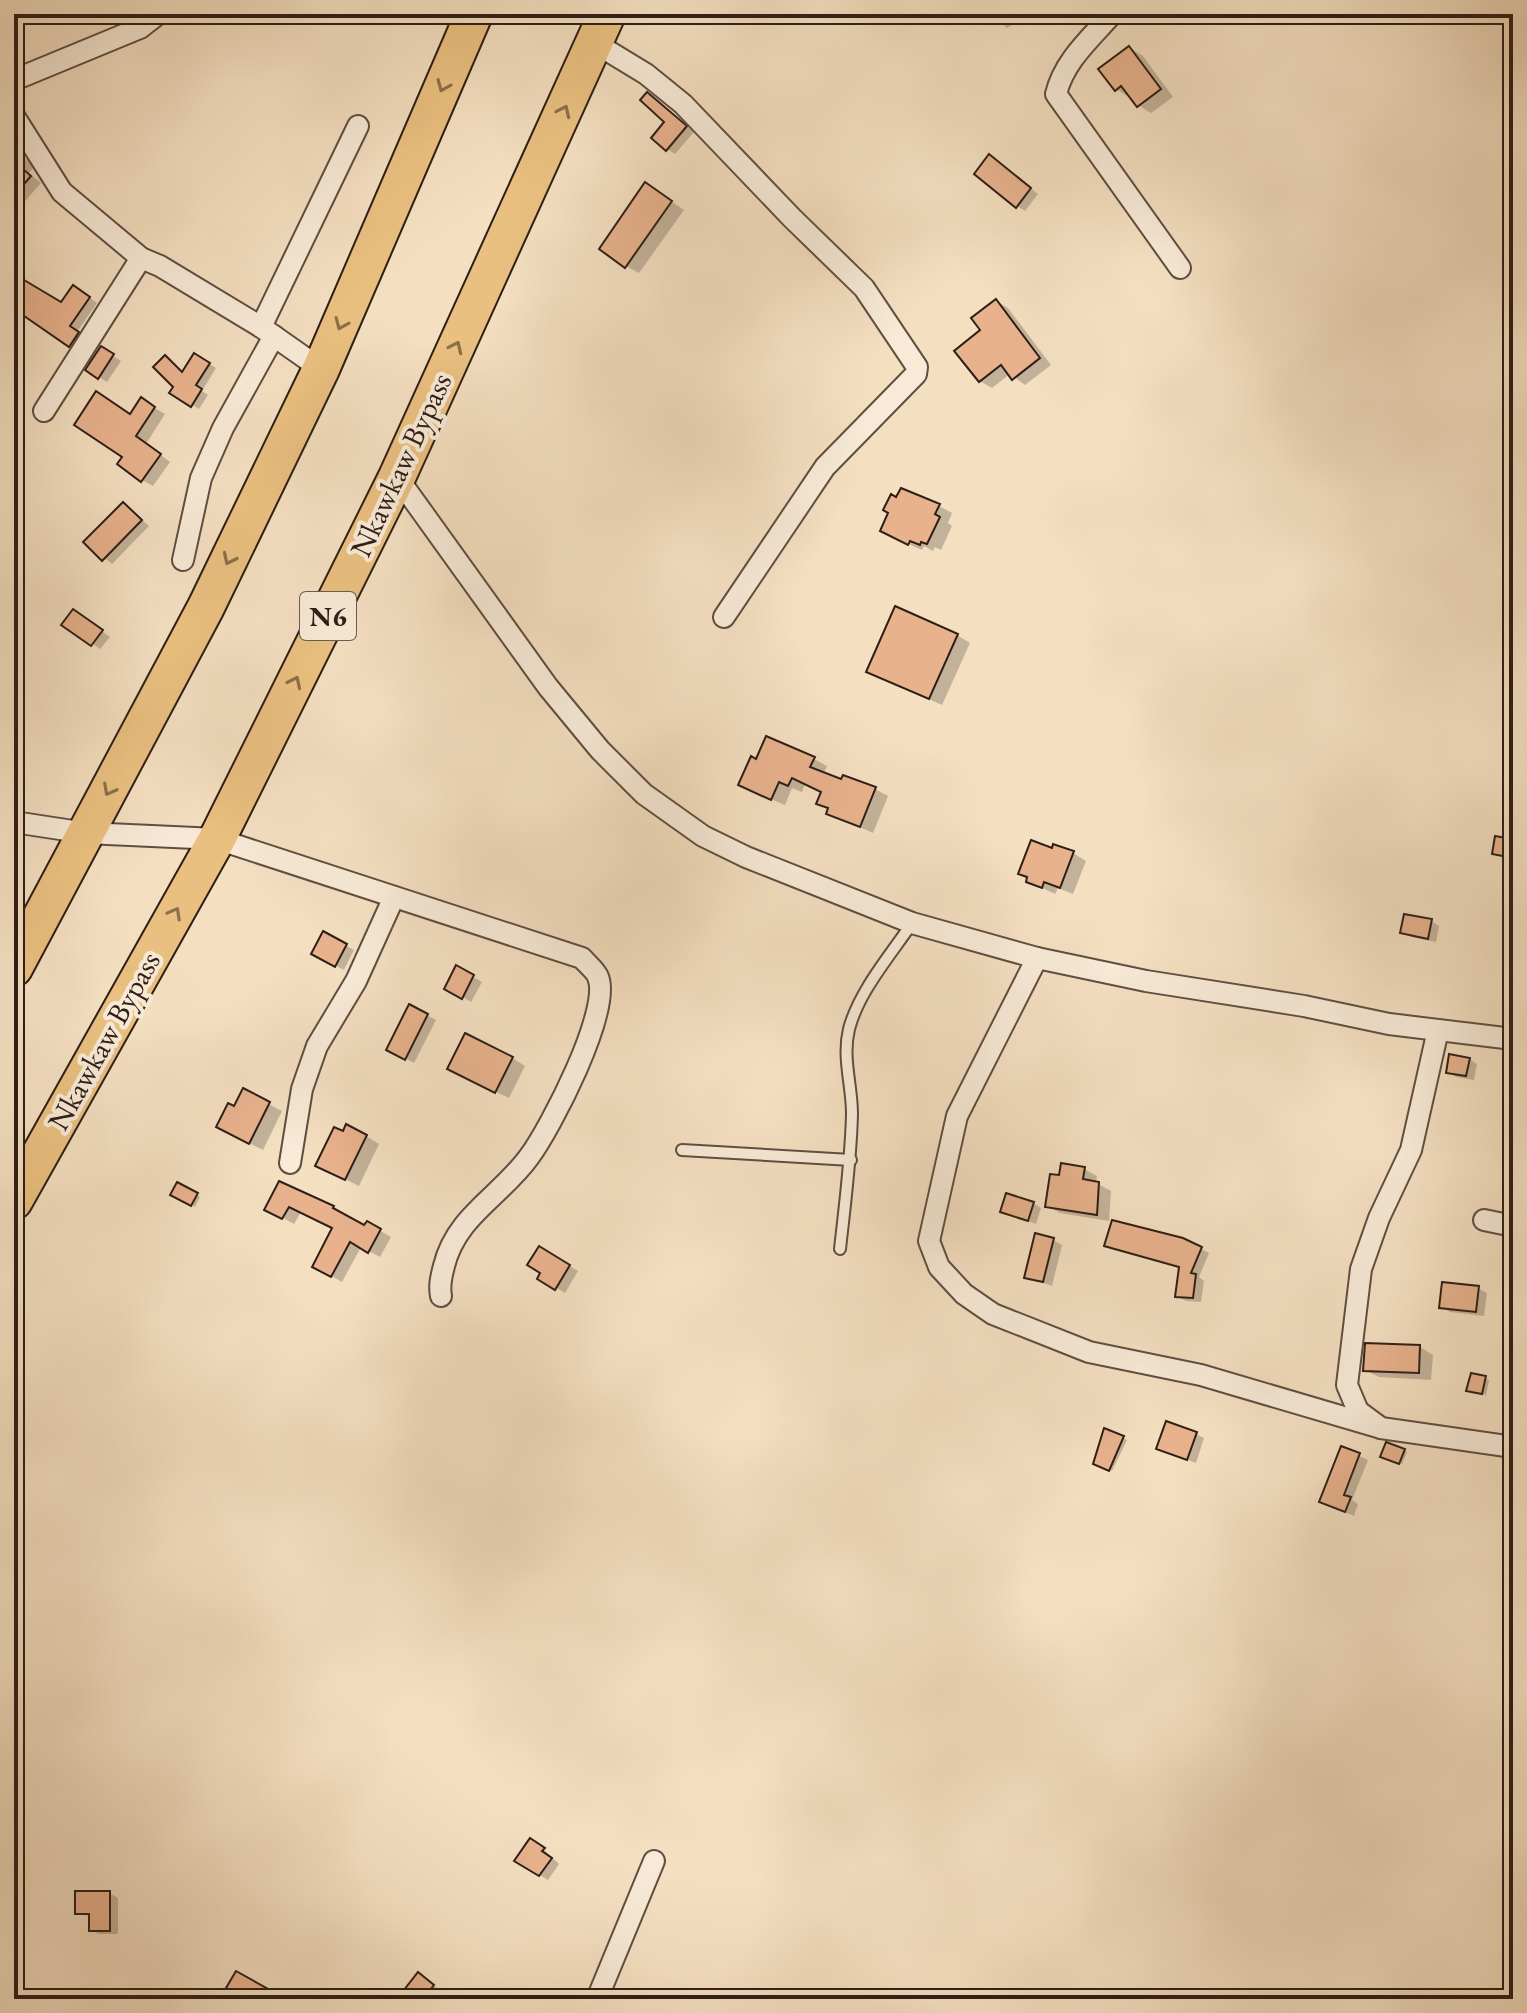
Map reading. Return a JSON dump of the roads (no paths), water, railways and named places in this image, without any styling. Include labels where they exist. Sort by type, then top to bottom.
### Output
[{"type":"highway","points":[[14,968],[206,607],[321,369],[474,14]]},
{"type":"highway","name":"Nkawkaw Bypass","points":[[14,1201],[217,839],[397,477],[601,29]]},
{"type":"street","points":[[14,80],[140,28],[158,14]]},
{"type":"street","points":[[1112,14],[1068,63],[1060,77],[1056,94],[1180,268]]},
{"type":"street","points":[[601,29],[646,74],[683,104],[864,288],[917,367],[916,374],[825,467],[724,617]]},
{"type":"street","points":[[14,116],[62,192],[141,258],[160,266],[321,369]]},
{"type":"street","points":[[183,560],[201,478],[358,126]]},
{"type":"street","points":[[44,411],[141,258]]},
{"type":"street","points":[[397,477],[548,687],[600,750],[644,794],[703,836],[746,857],[912,923],[1037,958],[1146,981],[1304,1006],[1389,1024],[1513,1039]]},
{"type":"street","points":[[14,822],[86,833],[217,839],[582,958],[598,977],[599,998],[588,1044],[528,1159],[451,1242],[439,1287],[441,1296]]},
{"type":"street","points":[[290,1163],[302,1089],[317,1046],[356,981],[394,897]]},
{"type":"street","points":[[1037,958],[957,1116],[929,1241],[939,1267],[964,1294],[993,1314],[1089,1352],[1201,1375],[1381,1428],[1513,1447]]},
{"type":"street","points":[[1381,1428],[1358,1411],[1347,1385],[1361,1269],[1379,1218],[1411,1150],[1438,1030]]},
{"type":"street","points":[[1484,1220],[1513,1226]]},
{"type":"street","points":[[597,1999],[654,1861]]},
{"type":"lane","points":[[840,1249],[851,1160],[852,1109],[845,1055],[850,1027],[862,998],[912,923]]},
{"type":"lane","points":[[682,1150],[851,1160]]}]
